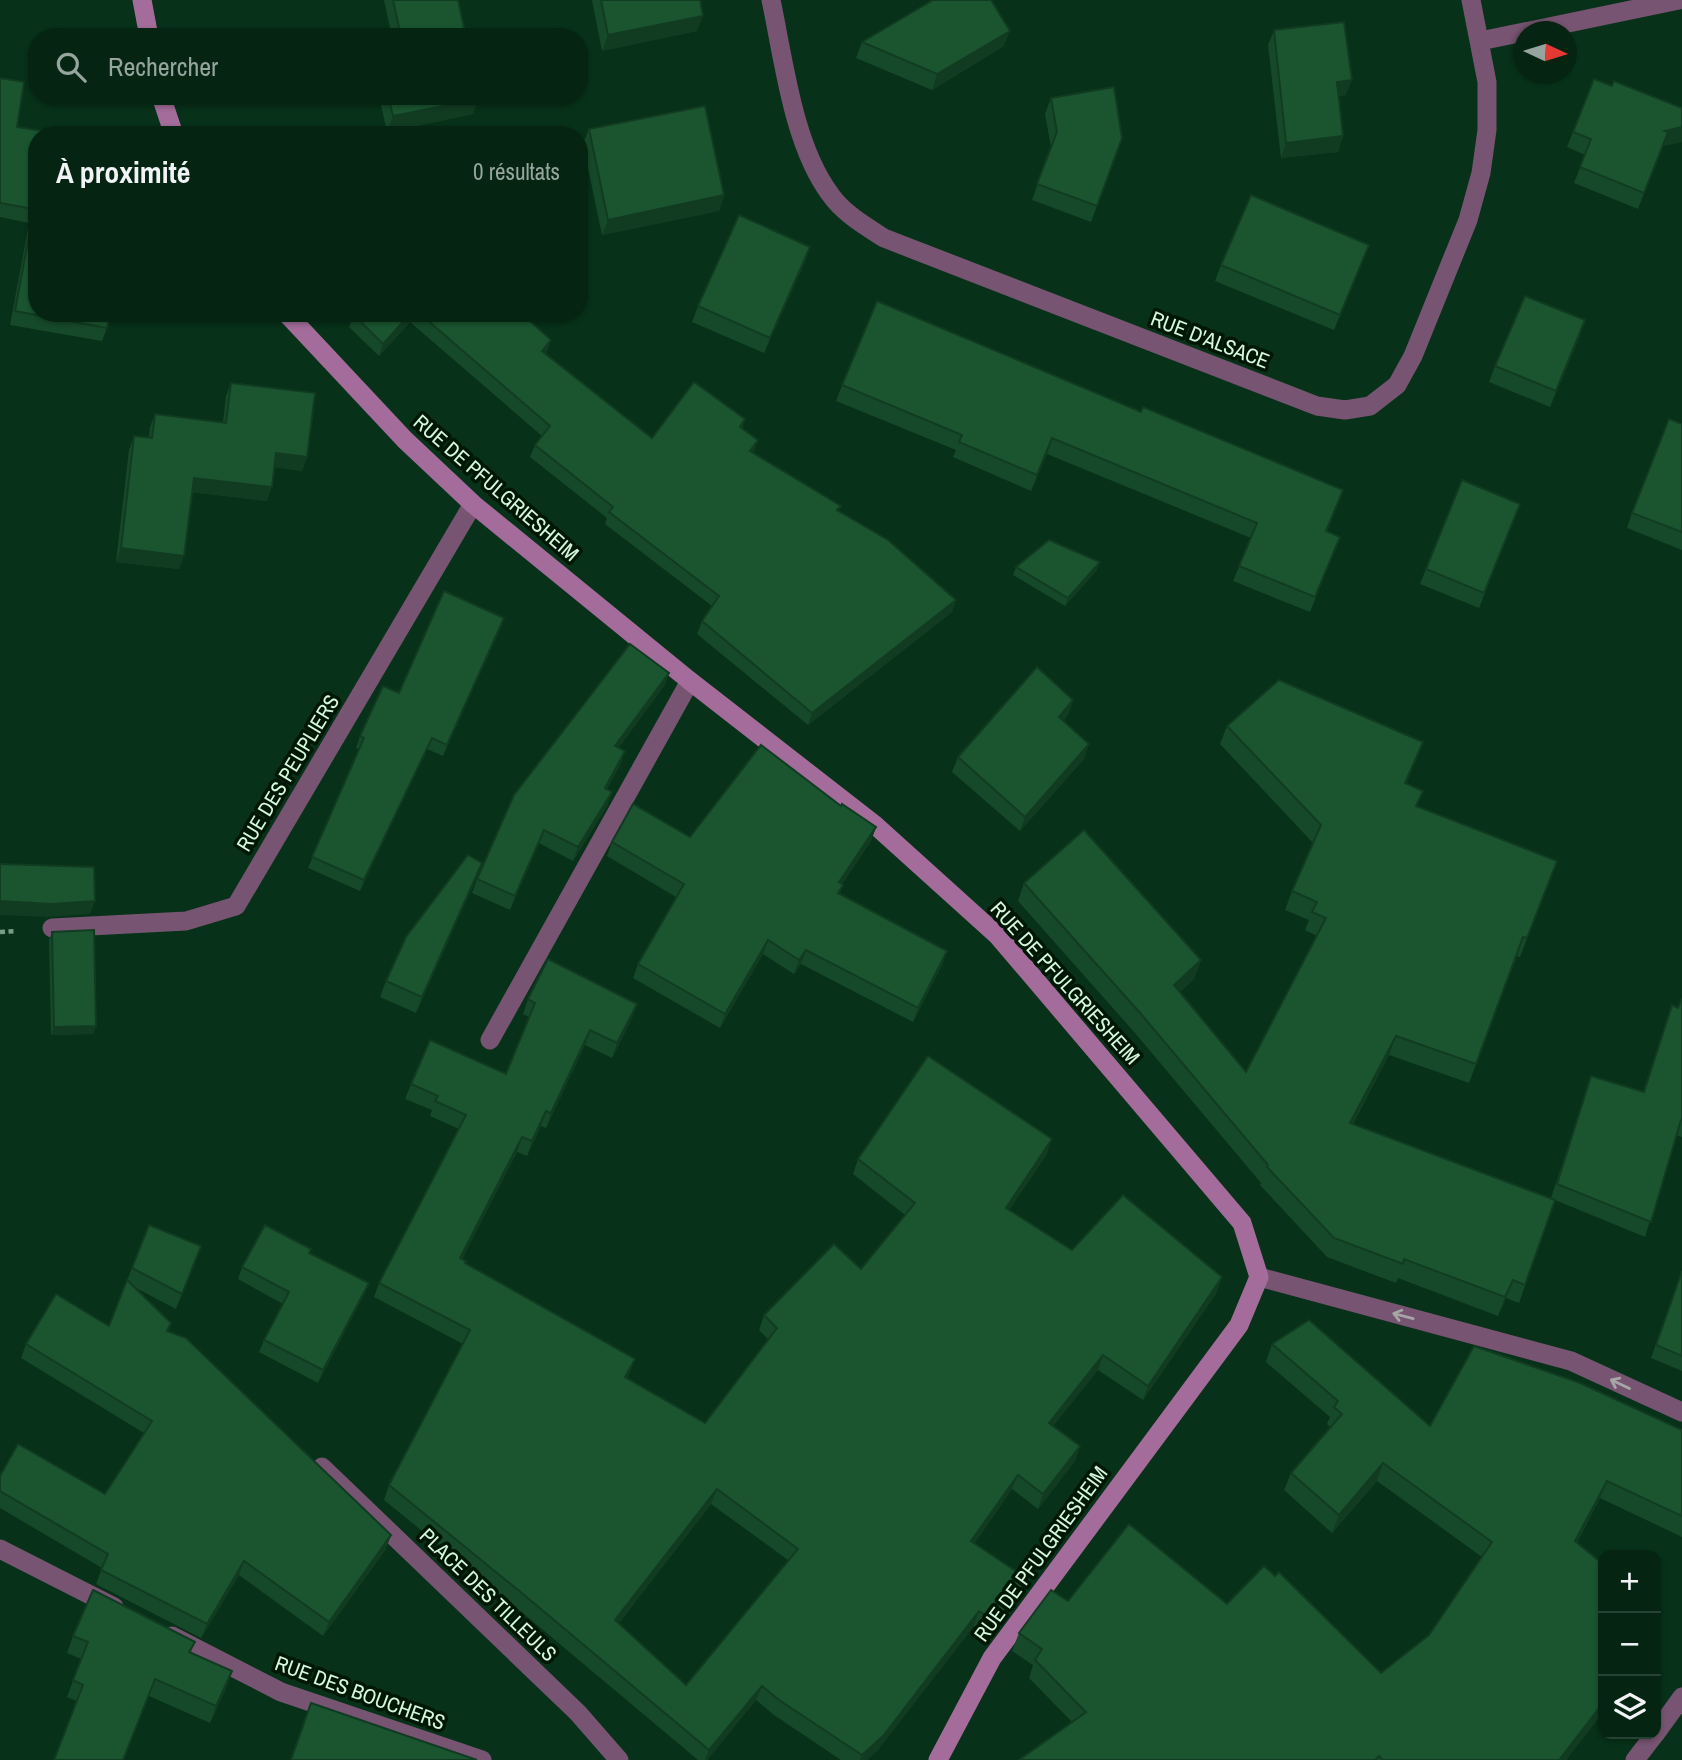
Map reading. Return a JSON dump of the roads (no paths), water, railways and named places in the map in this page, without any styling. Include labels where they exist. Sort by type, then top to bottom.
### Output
[{"type":"main road","points":[[142,0],[147,28]]},
{"type":"main road","points":[[164,105],[171,126]]},
{"type":"main road","name":"RUE DE PFULGRIESHEIM","points":[[294,322],[405,440],[473,503],[690,681],[875,825],[998,936],[1242,1223],[1259,1278],[1239,1325],[992,1658],[938,1760]]},
{"type":"street","name":"RUE D'ALSACE","points":[[771,0],[801,141],[811,164],[831,196],[855,218],[884,238],[1317,406],[1345,410],[1370,406],[1397,384],[1413,356],[1468,220],[1481,173],[1487,131],[1487,82],[1471,0]]},
{"type":"street","points":[[1577,21],[1679,0]]},
{"type":"street","points":[[1480,41],[1514,34]]},
{"type":"street","name":"RUE DES PEUPLIERS","points":[[52,928],[186,920],[236,906],[473,503]]},
{"type":"street","points":[[491,1040],[690,681]]},
{"type":"street","points":[[1259,1278],[1571,1361],[1682,1412]]},
{"type":"street","name":"PLACE DES TILLEULS","points":[[322,1467],[578,1713],[619,1760]]},
{"type":"street","points":[[0,1549],[134,1617]]},
{"type":"street","name":"RUE DES BOUCHERS","points":[[159,1630],[281,1692],[482,1760]]},
{"type":"street","points":[[1661,1725],[1682,1696]]},
{"type":"street","points":[[1635,1760],[1651,1739]]}]
